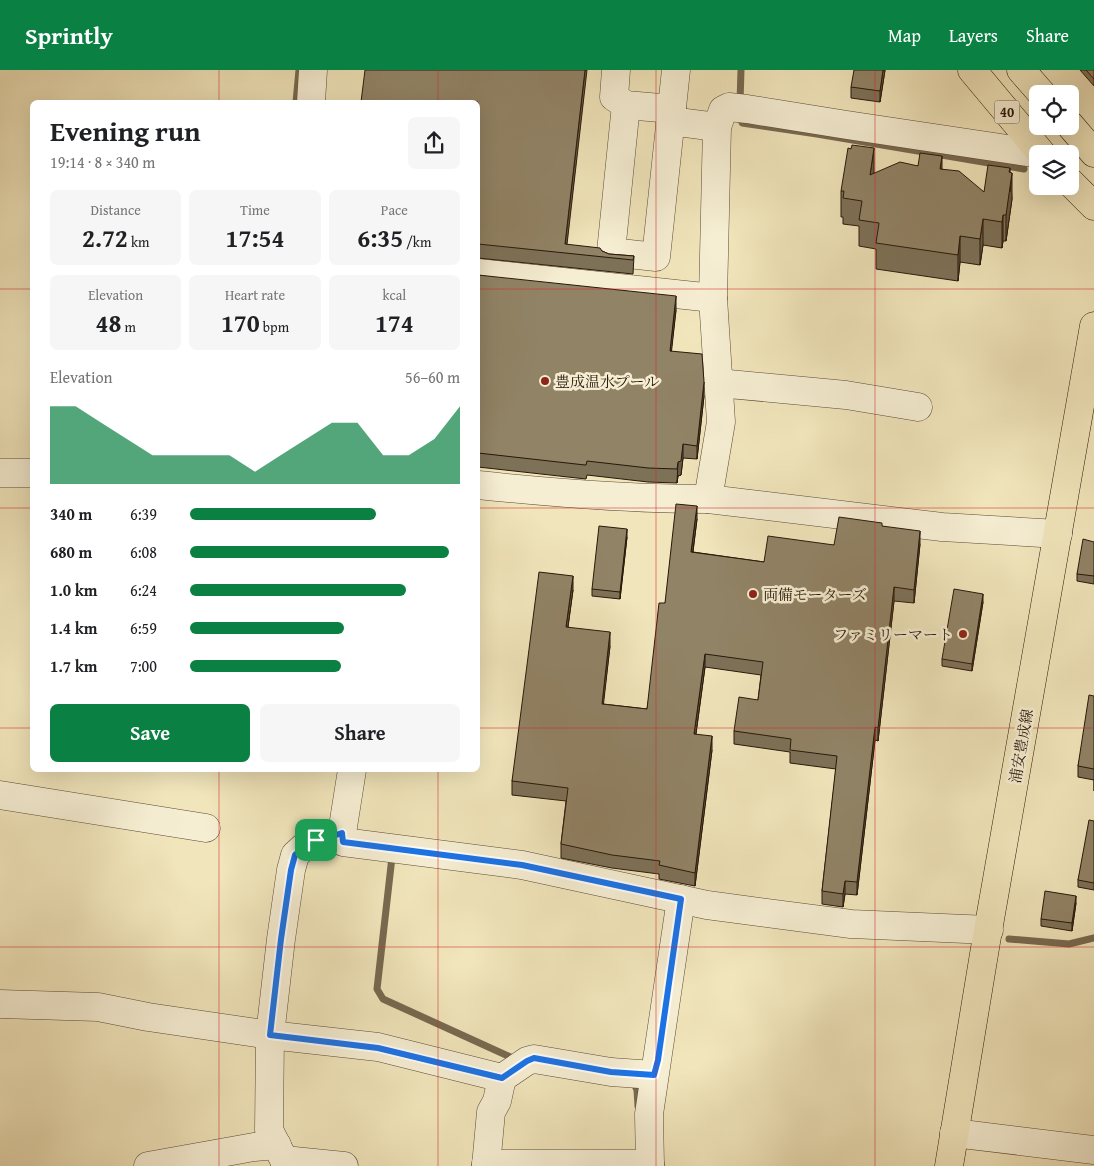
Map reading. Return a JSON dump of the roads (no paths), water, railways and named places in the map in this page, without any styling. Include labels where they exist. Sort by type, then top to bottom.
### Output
[{"type":"main road","name":"40","points":[[972,70],[1034,145]]},
{"type":"main road","name":"40","points":[[1022,70],[1034,85]]},
{"type":"main road","points":[[1078,135],[1094,153]]},
{"type":"main road","points":[[1079,191],[1094,206]]},
{"type":"main road","name":"浦安豊成線","points":[[949,1166],[1094,330]]},
{"type":"street","points":[[311,100],[313,70]]},
{"type":"street","points":[[616,70],[614,97],[626,105],[671,115],[733,115],[847,125],[1029,152]]},
{"type":"street","points":[[654,292],[676,70]]},
{"type":"street","points":[[626,105],[611,252],[656,257]]},
{"type":"street","points":[[708,499],[721,422],[713,298],[733,115]]},
{"type":"street","points":[[480,273],[713,298]]},
{"type":"street","points":[[718,384],[846,395],[918,407]]},
{"type":"street","points":[[0,473],[30,473]]},
{"type":"street","points":[[480,485],[554,492],[670,499],[708,499],[942,527],[1058,534]]},
{"type":"street","points":[[336,835],[352,772]]},
{"type":"street","points":[[0,795],[206,828]]},
{"type":"street","points":[[336,835],[343,842],[522,865],[680,906],[707,906],[851,924],[989,930]]},
{"type":"street","points":[[282,1157],[269,1130],[270,1035],[291,870],[295,855],[306,845],[336,835]]},
{"type":"street","points":[[654,1075],[611,1072],[534,1058],[516,1068],[491,1112],[486,1165],[644,1164],[654,1075],[658,1060],[680,906]]},
{"type":"street","points":[[0,1004],[98,1007],[148,1017],[270,1035],[516,1068]]},
{"type":"street","points":[[954,1133],[1094,1150]]},
{"type":"street","points":[[148,1166],[254,1147],[282,1157],[344,1166]]},
{"type":"waterway","points":[[296,100],[299,70]]},
{"type":"waterway","points":[[740,102],[741,70]]},
{"type":"waterway","points":[[741,113],[742,123],[1024,169]]},
{"type":"waterway","points":[[392,857],[377,989],[383,999],[517,1060]]},
{"type":"waterway","points":[[1009,939],[1069,944],[1094,938]]},
{"type":"waterway","points":[[633,1081],[637,1090],[638,1106]]},
{"type":"place","name":"豊成温水プール","points":[[545,381]]},
{"type":"place","name":"両備モーターズ","points":[[753,594]]},
{"type":"place","name":"ファミリーマート","points":[[963,634]]}]
